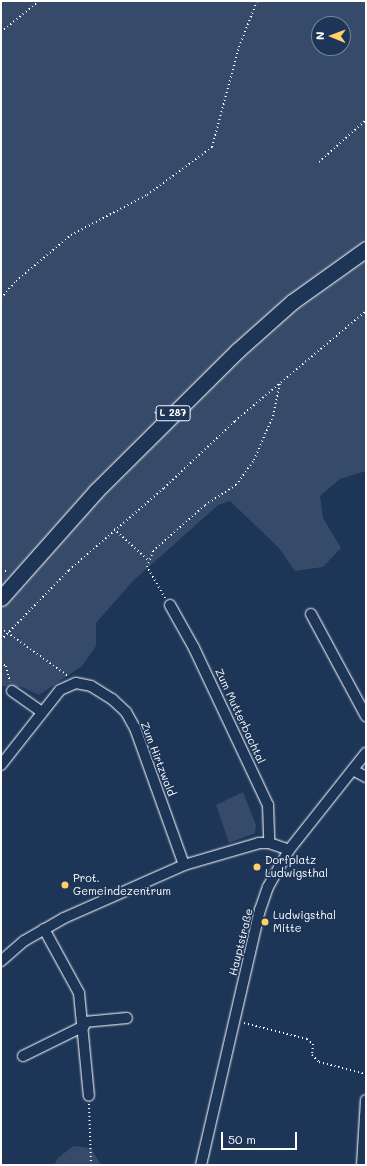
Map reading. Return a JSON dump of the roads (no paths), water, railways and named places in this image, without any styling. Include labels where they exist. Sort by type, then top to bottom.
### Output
[{"type":"highway","name":"L 287","points":[[1,598],[96,491],[237,351],[292,302],[366,249]]},
{"type":"street","name":"Zum Mutterbachtal","points":[[170,606],[194,648],[268,805],[269,843]]},
{"type":"street","points":[[311,614],[366,716]]},
{"type":"street","name":"Zum Hirtzwald","points":[[41,711],[60,690],[76,683],[91,686],[112,699],[126,712],[135,728],[184,865]]},
{"type":"street","points":[[1,765],[41,711],[12,691]]},
{"type":"street","name":"Hauptstraße","points":[[202,1165],[260,910],[268,887],[289,850],[366,753]]},
{"type":"street","points":[[353,770],[366,777]]},
{"type":"street","points":[[1,961],[44,928],[184,865],[225,852],[269,843],[289,850]]},
{"type":"street","points":[[44,928],[80,993],[84,1024],[89,1096]]},
{"type":"street","points":[[23,1056],[84,1024],[127,1018]]},
{"type":"street","points":[[362,1165],[366,1100]]},
{"type":"place","name":"Dorfplatz Ludwigsthal","points":[[257,867]]},
{"type":"place","name":"Prot. Gemeindezentrum","points":[[65,885]]},
{"type":"place","name":"Ludwigsthal Mitte","points":[[265,922]]}]
